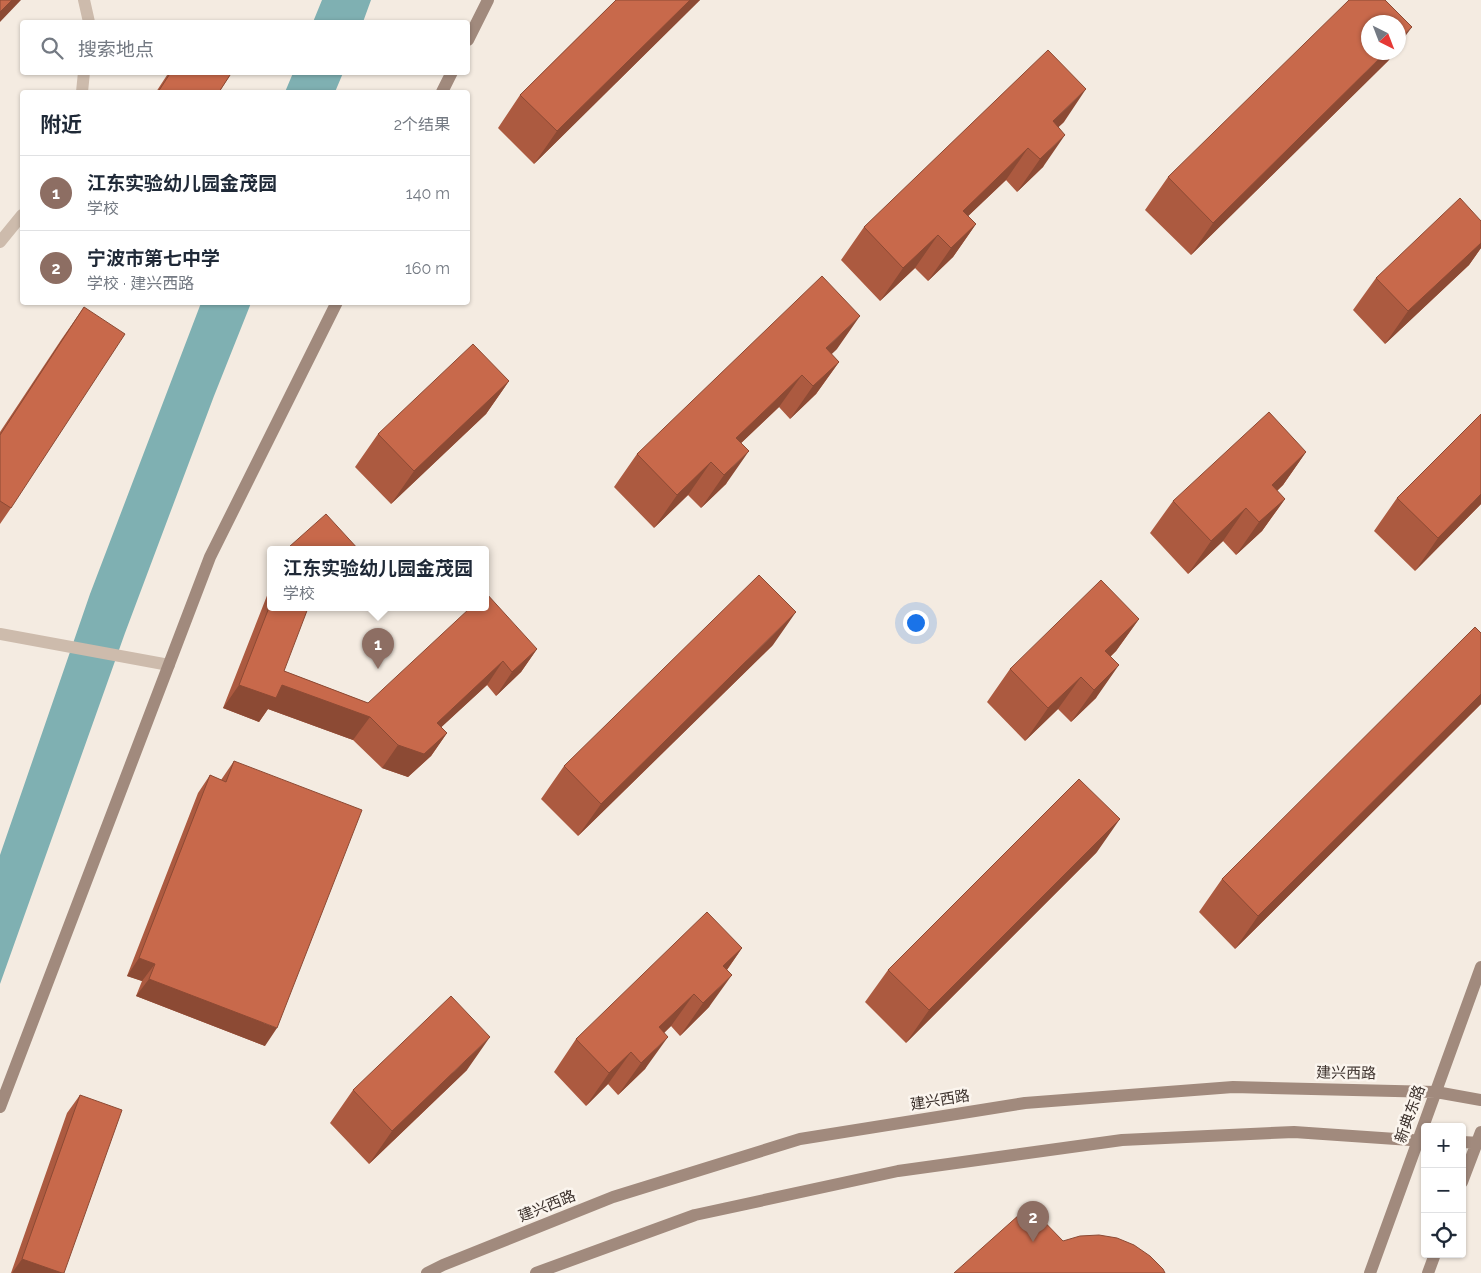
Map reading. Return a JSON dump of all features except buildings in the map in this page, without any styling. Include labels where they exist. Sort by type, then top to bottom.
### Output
[{"type":"street","points":[[84,0],[89,20]]},
{"type":"street","points":[[470,36],[488,0]]},
{"type":"street","points":[[82,90],[84,75]]},
{"type":"street","points":[[443,90],[450,75]]},
{"type":"street","points":[[0,242],[20,217]]},
{"type":"street","points":[[0,1107],[210,557],[336,305]]},
{"type":"street","points":[[0,634],[169,665]]},
{"type":"street","name":"新典东路","points":[[1427,1123],[1481,967]]},
{"type":"street","name":"建兴西路","points":[[427,1273],[613,1197],[800,1139],[1025,1103],[1233,1087],[1436,1092],[1481,1100]]},
{"type":"street","points":[[536,1273],[695,1215],[898,1171],[1122,1140],[1294,1132],[1421,1141]]},
{"type":"street","points":[[1466,1141],[1480,1139]]},
{"type":"street","points":[[1466,1172],[1480,1139]]},
{"type":"street","name":"新典东路","points":[[1370,1273],[1421,1141]]},
{"type":"street","points":[[1428,1273],[1434,1258]]},
{"type":"water","points":[[322,0],[371,0],[364,20],[314,20]]},
{"type":"water","points":[[292,75],[342,75],[336,90],[286,90]]},
{"type":"water","points":[[200,305],[250,305],[125,633],[0,984],[0,855],[90,594]]},
{"type":"place","name":"江东实验幼儿园金茂园","points":[[378,669]]},
{"type":"place","name":"宁波市第七中学","points":[[1033,1242]]}]
